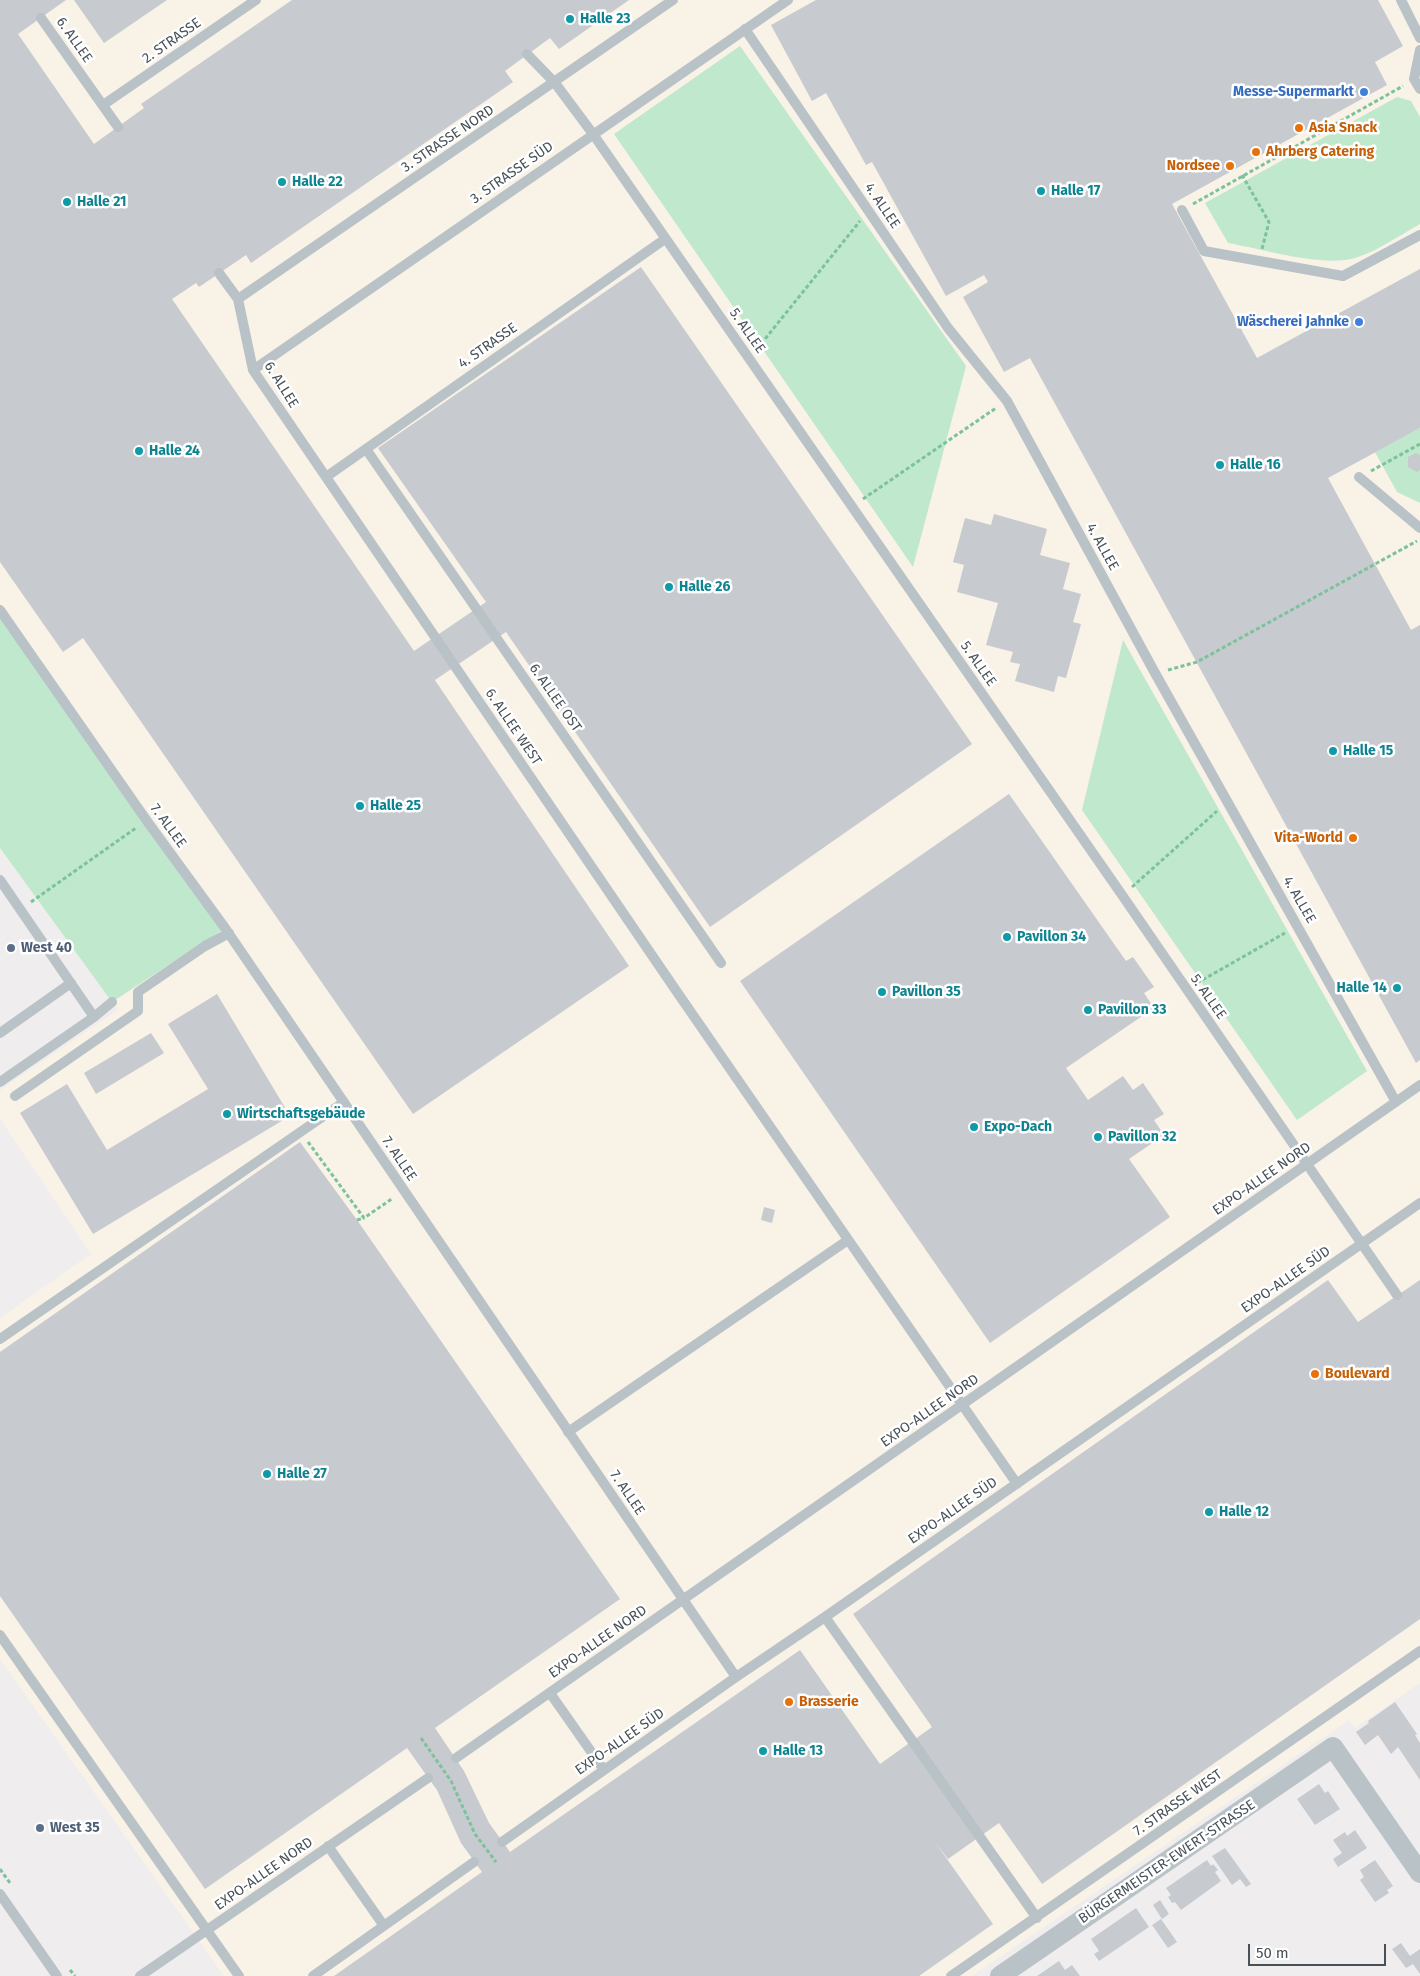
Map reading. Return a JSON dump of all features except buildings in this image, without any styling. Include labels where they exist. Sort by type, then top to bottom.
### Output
[{"type":"street","name":"BÜRGERMEISTER-EWERT-STRASSE","points":[[1000,1976],[1333,1747],[1420,1873]]},
{"type":"lane","name":"2. STRASSE","points":[[103,105],[256,0]]},
{"type":"lane","name":"3. STRASSE NORD","points":[[238,299],[555,83],[673,0]]},
{"type":"lane","name":"3. STRASSE SÜD","points":[[253,370],[788,0]]},
{"type":"lane","points":[[1400,0],[1420,38]]},
{"type":"lane","name":"6. ALLEE","points":[[41,18],[118,127]]},
{"type":"lane","name":"4. ALLEE","points":[[745,30],[948,328],[1007,401],[1155,673],[1396,1102]]},
{"type":"lane","points":[[1420,50],[1417,77],[1420,90]]},
{"type":"lane","name":"5. ALLEE","points":[[527,54],[555,83],[593,134],[1122,895],[1397,1295]]},
{"type":"lane","points":[[1182,210],[1204,251],[1343,276],[1420,235]]},
{"type":"lane","name":"4. STRASSE","points":[[326,477],[665,239]]},
{"type":"lane","name":"6. ALLEE","points":[[220,273],[238,299],[253,370],[326,477]]},
{"type":"lane","name":"6. ALLEE OST","points":[[366,449],[721,963]]},
{"type":"lane","name":"6. ALLEE WEST","points":[[326,477],[1017,1484]]},
{"type":"lane","points":[[1359,477],[1420,528]]},
{"type":"lane","name":"7. ALLEE","points":[[0,610],[147,821],[229,933],[736,1677]]},
{"type":"lane","points":[[0,880],[94,1017]]},
{"type":"lane","points":[[14,1096],[138,1011],[138,992],[205,946],[229,933]]},
{"type":"lane","points":[[0,1033],[71,983]]},
{"type":"lane","points":[[0,1082],[94,1017],[112,1002]]},
{"type":"lane","name":"EXPO-ALLEE NORD","points":[[456,1758],[1420,1085]]},
{"type":"lane","points":[[0,1339],[344,1102]]},
{"type":"lane","name":"EXPO-ALLEE SÜD","points":[[502,1842],[736,1677],[1420,1203]]},
{"type":"lane","points":[[568,1432],[848,1240]]},
{"type":"lane","points":[[825,1617],[1037,1918]]},
{"type":"lane","points":[[0,1635],[239,1976]]},
{"type":"lane","name":"7. STRASSE WEST","points":[[951,1976],[1420,1651]]},
{"type":"lane","points":[[550,1693],[604,1770]]},
{"type":"lane","name":"EXPO-ALLEE NORD","points":[[140,1976],[428,1778]]},
{"type":"lane","points":[[328,1846],[384,1926]]},
{"type":"lane","points":[[313,1976],[474,1862]]},
{"type":"lane","points":[[0,1894],[57,1976]]},
{"type":"path","points":[[1182,210],[1417,77]]},
{"type":"path","points":[[1242,175],[1269,222],[1259,260]]},
{"type":"path","points":[[749,359],[869,211]]},
{"type":"path","points":[[852,507],[1007,401]]},
{"type":"path","points":[[1359,477],[1420,444]]},
{"type":"path","points":[[1155,673],[1197,662],[1420,540]]},
{"type":"path","points":[[1122,895],[1227,801]]},
{"type":"path","points":[[20,910],[147,821]]},
{"type":"path","points":[[1186,989],[1298,926]]},
{"type":"path","points":[[300,1131],[364,1218]]},
{"type":"path","points":[[357,1220],[364,1218],[403,1190]]},
{"type":"path","points":[[421,1738],[451,1781],[475,1834],[496,1862]]},
{"type":"shaded area","points":[[0,0],[1420,0],[1420,1683],[1355,1728],[1349,1720],[972,1976],[224,1976],[0,1659],[0,1318],[91,1254],[0,1119],[0,1090],[118,1010],[0,848]]},
{"type":"green space","points":[[740,46],[966,366],[913,567],[614,134]]},
{"type":"green space","points":[[1397,97],[1411,101],[1420,117],[1420,224],[1368,253],[1359,257],[1338,261],[1307,259],[1228,243],[1205,203]]},
{"type":"green space","points":[[1420,428],[1420,503],[1397,492],[1375,452]]},
{"type":"green space","points":[[0,610],[225,928],[112,1002],[0,848]]},
{"type":"green space","points":[[1123,640],[1367,1071],[1297,1120],[1082,810]]},
{"type":"place","name":"Halle 23","points":[[570,19]]},
{"type":"place","name":"Messe-Supermarkt","points":[[1364,92]]},
{"type":"place","name":"Asia Snack","points":[[1299,128]]},
{"type":"place","name":"Ahrberg Catering","points":[[1256,152]]},
{"type":"place","name":"Nordsee","points":[[1230,166]]},
{"type":"place","name":"Halle 22","points":[[282,182]]},
{"type":"place","name":"Halle 17","points":[[1041,191]]},
{"type":"place","name":"Halle 21","points":[[67,202]]},
{"type":"place","name":"Wäscherei Jahnke","points":[[1359,322]]},
{"type":"place","name":"Halle 24","points":[[139,451]]},
{"type":"place","name":"Halle 16","points":[[1220,465]]},
{"type":"place","name":"Halle 26","points":[[669,587]]},
{"type":"place","name":"Halle 15","points":[[1333,751]]},
{"type":"place","name":"Halle 25","points":[[360,806]]},
{"type":"place","name":"Vita-World","points":[[1353,838]]},
{"type":"place","name":"Pavillon 34","points":[[1007,937]]},
{"type":"place","name":"West 40","points":[[11,948]]},
{"type":"place","name":"Halle 14","points":[[1397,988]]},
{"type":"place","name":"Pavillon 35","points":[[882,992]]},
{"type":"place","name":"Pavillon 33","points":[[1088,1010]]},
{"type":"place","name":"Wirtschaftsgebäude","points":[[227,1114]]},
{"type":"place","name":"Expo-Dach","points":[[974,1127]]},
{"type":"place","name":"Pavillon 32","points":[[1098,1137]]},
{"type":"place","name":"Boulevard","points":[[1315,1374]]},
{"type":"place","name":"Halle 27","points":[[267,1474]]},
{"type":"place","name":"Halle 12","points":[[1209,1512]]},
{"type":"place","name":"Brasserie","points":[[789,1702]]},
{"type":"place","name":"Halle 13","points":[[763,1751]]},
{"type":"place","name":"West 35","points":[[40,1828]]}]
